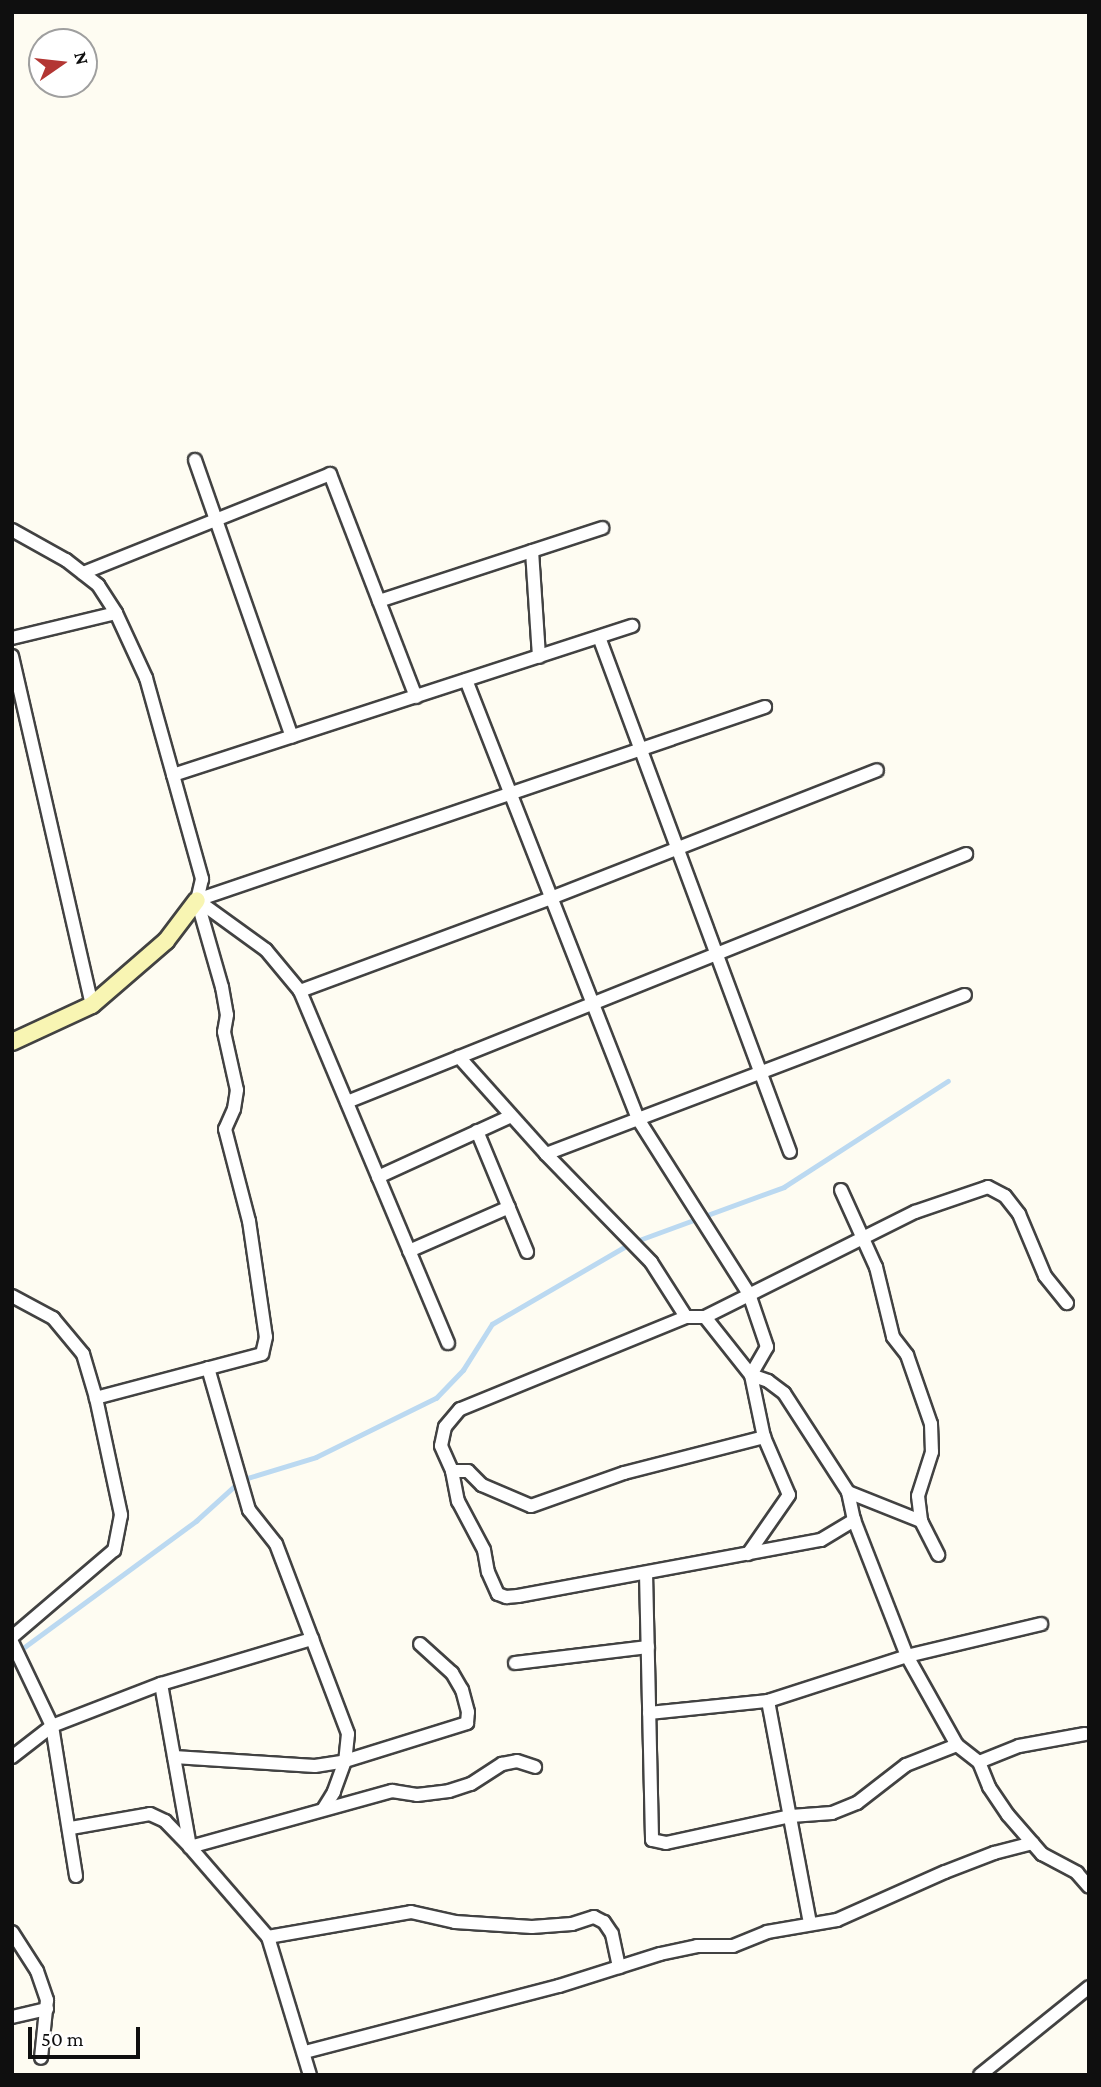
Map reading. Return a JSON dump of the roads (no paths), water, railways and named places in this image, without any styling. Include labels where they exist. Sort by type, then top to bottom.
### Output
[{"type":"street","points":[[195,460],[292,737]]},
{"type":"street","points":[[83,573],[330,474],[416,697]]},
{"type":"street","points":[[379,601],[602,528]]},
{"type":"street","points":[[12,530],[66,560],[83,573],[98,585],[116,613],[146,678],[202,879],[197,900],[166,941],[92,1005],[14,1038]]},
{"type":"street","points":[[532,551],[539,657]]},
{"type":"street","points":[[12,638],[116,613]]},
{"type":"street","points":[[173,775],[632,626]]},
{"type":"street","points":[[599,637],[790,1152]]},
{"type":"street","points":[[12,656],[92,1005]]},
{"type":"street","points":[[466,680],[638,1119],[749,1294],[767,1347],[751,1375]]},
{"type":"street","points":[[197,900],[765,707]]},
{"type":"street","points":[[300,990],[551,898],[877,771]]},
{"type":"street","points":[[347,1102],[965,854]]},
{"type":"street","points":[[197,900],[266,950],[300,990],[448,1343]]},
{"type":"street","points":[[96,1398],[262,1354],[266,1337],[249,1221],[225,1129],[234,1109],[237,1090],[224,1032],[227,1015],[222,987],[197,900]]},
{"type":"street","points":[[546,1154],[965,995]]},
{"type":"street","points":[[459,1057],[546,1154],[651,1262],[687,1317]]},
{"type":"street","points":[[378,1177],[511,1115]]},
{"type":"street","points":[[477,1131],[527,1252]]},
{"type":"street","points":[[854,1520],[821,1540],[506,1597],[498,1594],[488,1572],[484,1550],[458,1501],[452,1471],[441,1446],[444,1427],[460,1409],[687,1317],[705,1317],[915,1212],[988,1186],[1005,1196],[1019,1214],[1045,1276],[1067,1303]]},
{"type":"street","points":[[841,1190],[876,1268],[894,1337],[911,1365],[931,1424],[932,1452],[918,1496],[921,1521],[938,1555]]},
{"type":"street","points":[[409,1251],[509,1208]]},
{"type":"street","points":[[12,1296],[53,1318],[83,1354],[96,1398],[121,1515],[114,1550],[12,1640],[52,1726],[71,1828],[76,1876]]},
{"type":"street","points":[[705,1317],[751,1375],[764,1437],[789,1495],[748,1554]]},
{"type":"street","points":[[208,1368],[249,1510],[276,1544],[348,1734],[345,1761],[334,1792],[324,1808]]},
{"type":"street","points":[[751,1375],[768,1381],[784,1393],[836,1478],[848,1492],[921,1521]]},
{"type":"street","points":[[452,1471],[468,1471],[482,1485],[531,1506],[624,1473],[764,1437]]},
{"type":"street","points":[[848,1492],[854,1520],[907,1656],[957,1745],[979,1762],[989,1787],[1042,1854],[1077,1873],[1089,1887]]},
{"type":"street","points":[[646,1573],[652,1840],[666,1843],[790,1816],[832,1813],[857,1803],[905,1765],[957,1745]]},
{"type":"street","points":[[649,1713],[768,1702],[907,1656],[1041,1624]]},
{"type":"street","points":[[12,1757],[52,1726],[161,1684],[312,1639]]},
{"type":"street","points":[[174,1757],[316,1766],[345,1761],[467,1723],[468,1712],[452,1673],[420,1644]]},
{"type":"street","points":[[514,1663],[648,1647]]},
{"type":"street","points":[[161,1684],[190,1847]]},
{"type":"street","points":[[768,1702],[797,1867],[810,1923]]},
{"type":"street","points":[[979,1762],[1018,1746],[1085,1734]]},
{"type":"street","points":[[190,1847],[392,1791],[417,1795],[449,1791],[471,1784],[502,1764],[517,1761],[535,1767]]},
{"type":"street","points":[[71,1828],[150,1814],[165,1821],[268,1937],[310,2075]]},
{"type":"street","points":[[305,2052],[697,1947],[733,1946],[767,1932],[837,1920],[945,1872],[994,1853],[1033,1843]]},
{"type":"street","points":[[268,1937],[411,1912],[454,1922],[532,1927],[572,1924],[594,1917],[604,1922],[612,1934],[619,1967]]},
{"type":"street","points":[[12,1932],[37,1971],[47,2000],[41,2058]]},
{"type":"street","points":[[981,2075],[1089,1987]]},
{"type":"street","points":[[12,2017],[47,2009]]},
{"type":"waterway","points":[[19,1651],[196,1521],[241,1480],[316,1457],[436,1398],[463,1370],[492,1324],[631,1243],[784,1187],[948,1081]]}]
